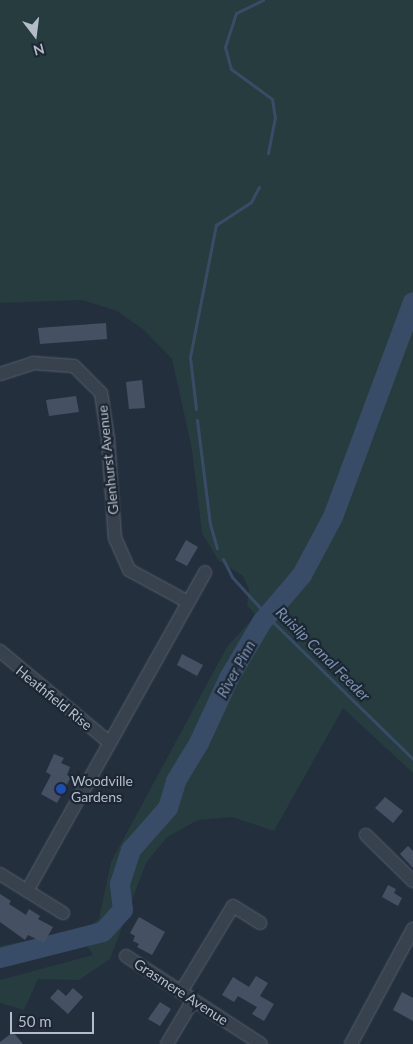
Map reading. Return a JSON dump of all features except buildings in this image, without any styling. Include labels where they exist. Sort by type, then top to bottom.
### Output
[{"type":"street","name":"Glenhurst Avenue","points":[[0,374],[33,362],[74,366],[101,392],[118,546],[129,570],[188,602]]},
{"type":"street","points":[[28,891],[205,572]]},
{"type":"street","name":"Heathfield Rise","points":[[0,652],[110,743]]},
{"type":"street","points":[[366,834],[413,881]]},
{"type":"street","points":[[0,874],[63,913]]},
{"type":"street","points":[[180,992],[233,906],[260,923]]},
{"type":"street","points":[[351,1044],[413,929]]},
{"type":"street","name":"Grasmere Avenue","points":[[126,956],[261,1044]]},
{"type":"street","points":[[167,1044],[193,1000]]},
{"type":"green space","points":[[0,0],[413,0],[413,773],[343,708],[274,831],[232,817],[198,820],[167,837],[146,863],[110,959],[79,980],[38,979],[24,1010],[0,1003],[0,980],[93,955],[87,946],[0,968],[0,946],[84,930],[99,919],[111,862],[227,647],[256,615],[247,605],[249,589],[243,576],[219,561],[202,533],[192,449],[172,359],[144,330],[117,311],[82,300],[0,303]]},
{"type":"waterway","name":"Ruislip Canal Feeder","points":[[263,0],[236,13],[225,47],[231,69],[272,99],[275,117],[268,153]]},
{"type":"waterway","name":"Ruislip Canal Feeder","points":[[196,409],[190,357],[216,225],[251,202],[259,187]]},
{"type":"waterway","name":"River Pinn","points":[[0,958],[103,932],[123,910],[120,884],[131,850],[168,808],[176,781],[199,743],[229,678],[262,622],[302,575],[333,517],[413,302]]},
{"type":"waterway","points":[[405,324],[413,327]]},
{"type":"waterway","name":"Ruislip Canal Feeder","points":[[197,420],[210,524],[217,548]]},
{"type":"waterway","name":"Ruislip Canal Feeder","points":[[223,559],[232,577],[274,623],[413,759]]},
{"type":"place","name":"Woodville Gardens","points":[[61,789]]}]
